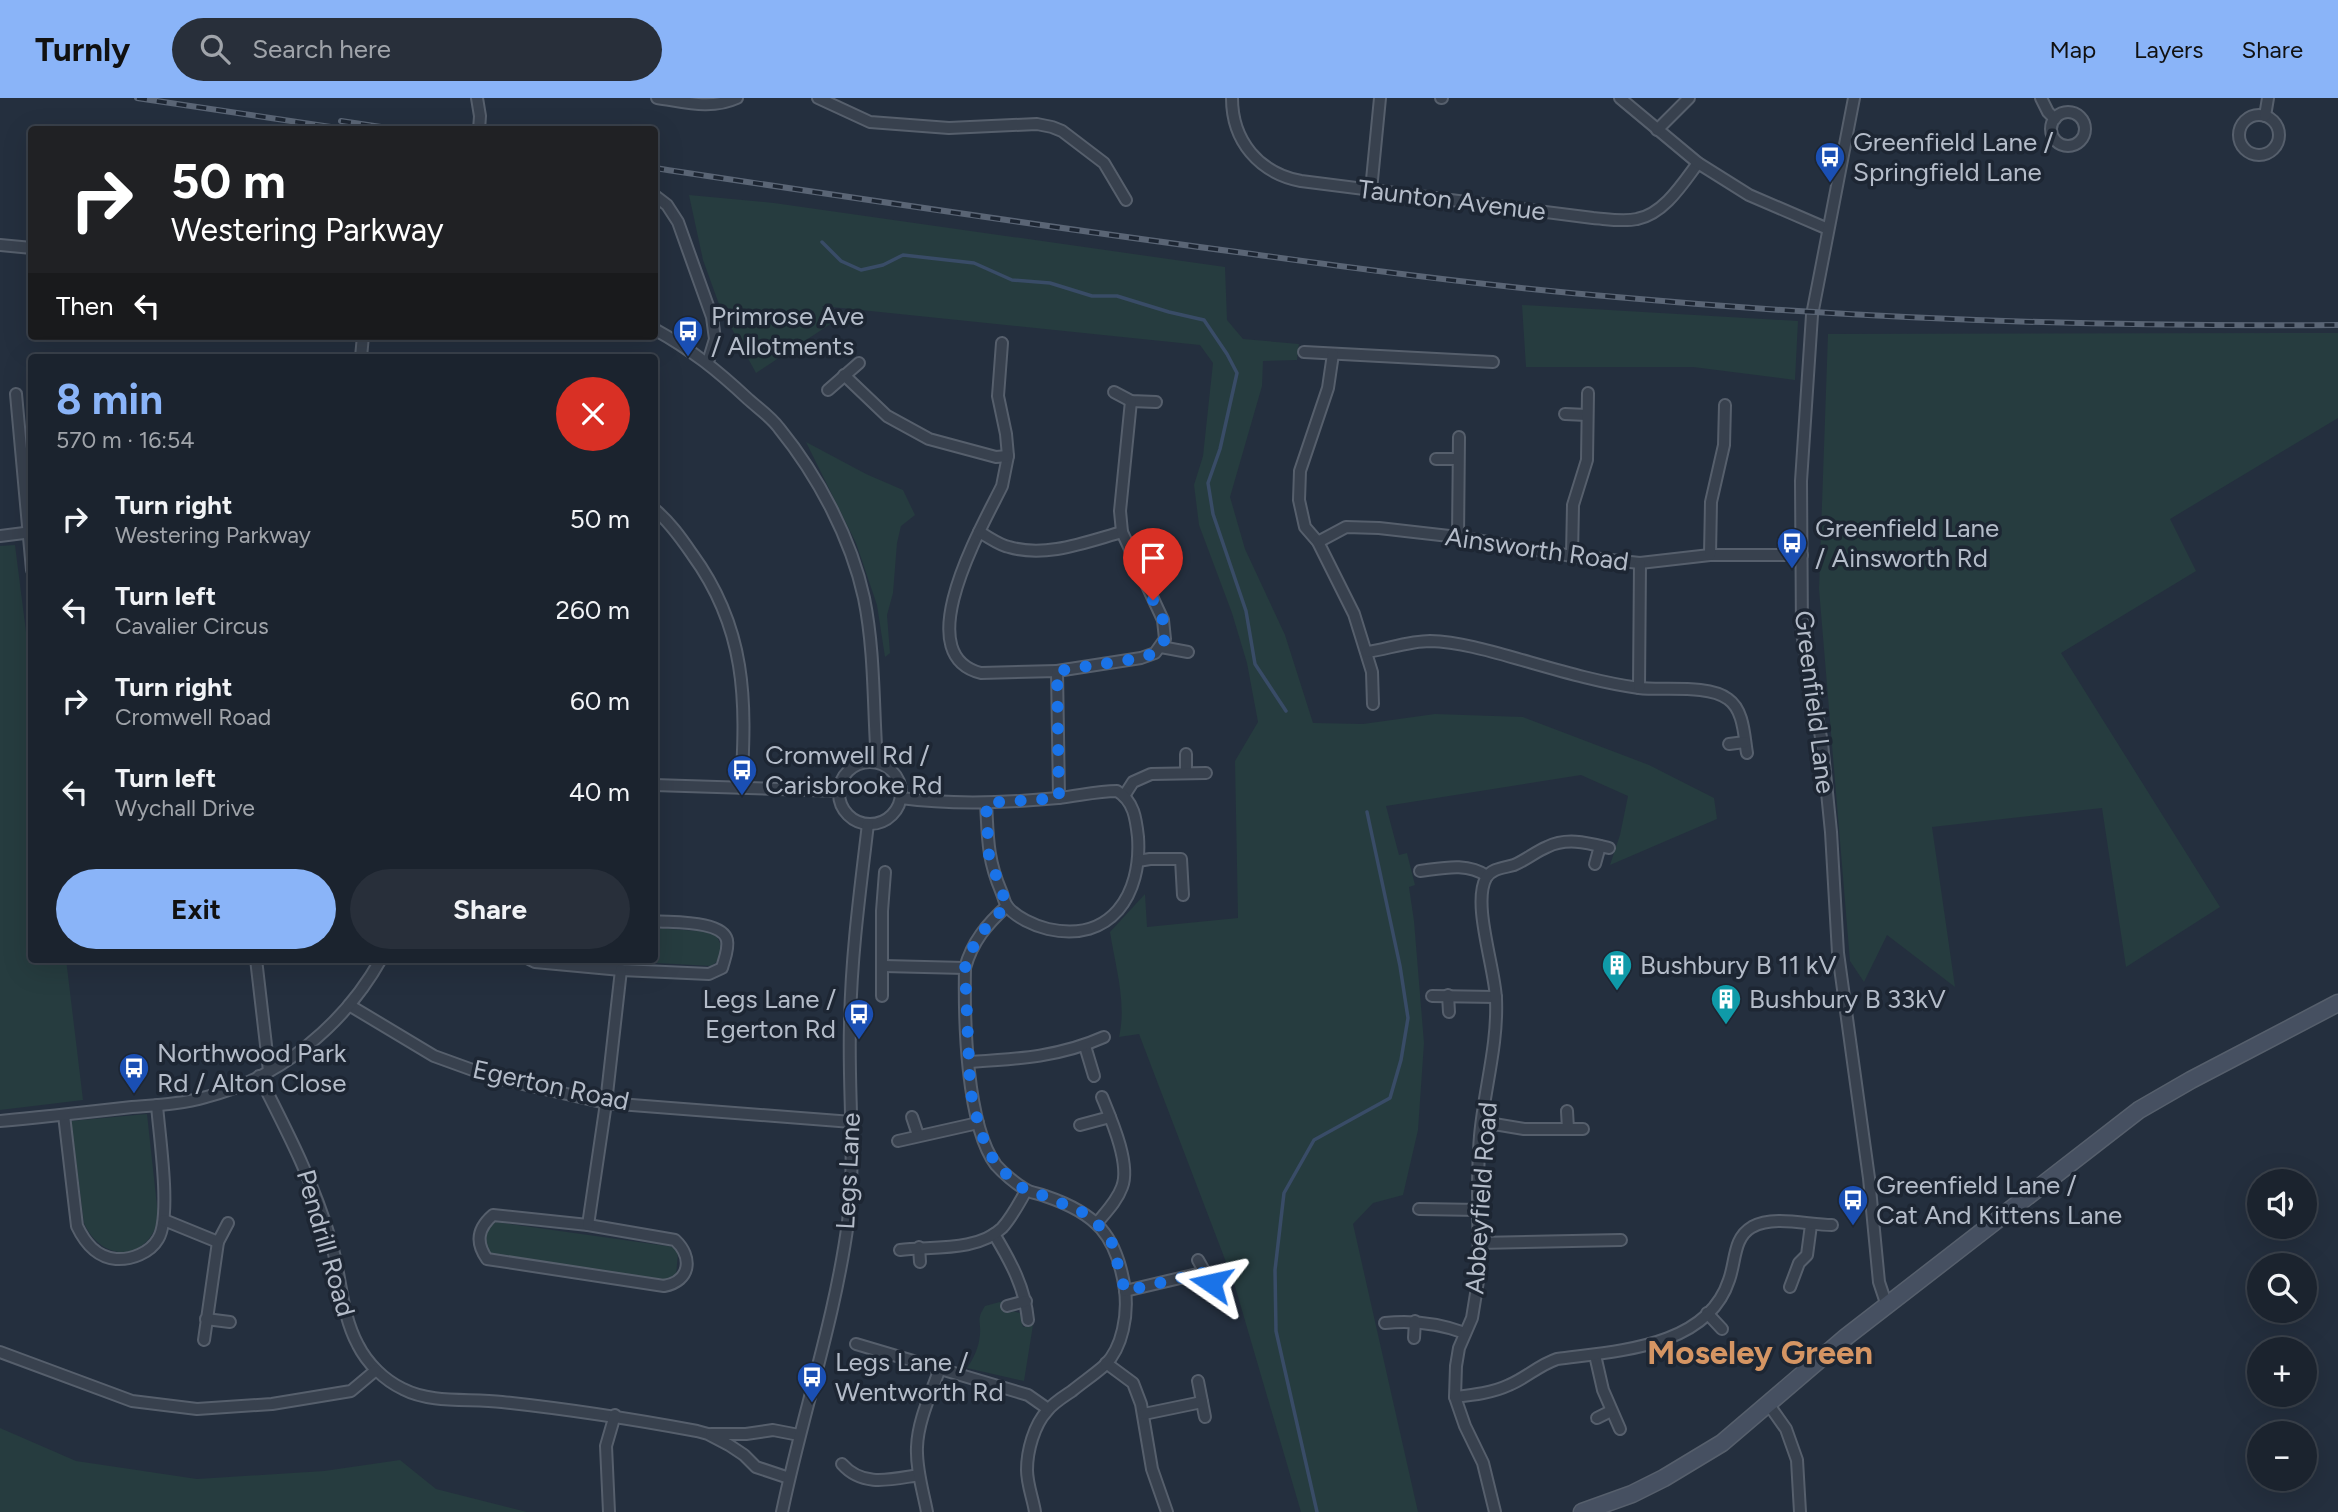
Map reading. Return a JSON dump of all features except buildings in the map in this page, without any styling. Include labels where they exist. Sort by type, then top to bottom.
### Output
[{"type":"street","points":[[477,98],[480,126]]},
{"type":"street","points":[[657,98],[706,106],[737,98]]},
{"type":"street","points":[[818,98],[870,122],[948,128],[1037,124],[1052,127],[1062,131],[1104,163],[1126,200]]},
{"type":"street","name":"Taunton Avenue","points":[[1232,98],[1233,123],[1242,140],[1260,162],[1275,173],[1301,181],[1593,218],[1638,219],[1649,215],[1668,201],[1698,163]]},
{"type":"street","points":[[1371,190],[1380,98]]},
{"type":"street","points":[[1620,98],[1698,163],[1749,195],[1828,229]]},
{"type":"street","points":[[1657,130],[1689,98]]},
{"type":"street","name":"Greenfield Lane","points":[[1854,98],[1812,315],[1801,481],[1802,634],[1822,743],[1839,953],[1869,1178],[1879,1282],[1887,1306]]},
{"type":"street","points":[[2041,98],[2055,119]]},
{"type":"street","points":[[2265,116],[2268,98]]},
{"type":"street","points":[[658,198],[667,205],[678,222],[712,317],[715,339],[708,362]]},
{"type":"street","points":[[0,245],[28,248]]},
{"type":"street","points":[[658,331],[708,362],[778,426],[815,480],[839,528],[863,597],[869,635],[877,762]]},
{"type":"street","points":[[1002,343],[998,396],[1008,456],[1002,486],[956,583],[951,637],[953,651],[964,668],[981,673],[1057,671],[1141,658],[1155,653],[1161,647],[1165,639],[1163,620],[1122,532],[1120,511],[1132,401]]},
{"type":"street","points":[[1304,352],[1493,362]]},
{"type":"street","points":[[1333,354],[1328,388],[1300,471],[1298,500],[1305,527],[1318,542],[1354,614],[1367,652],[1373,704]]},
{"type":"street","points":[[828,390],[859,363]]},
{"type":"street","points":[[844,375],[887,416],[929,439],[996,457],[1008,456]]},
{"type":"street","points":[[1114,392],[1132,401],[1156,402]]},
{"type":"street","points":[[1572,556],[1573,505],[1587,460],[1588,393]]},
{"type":"street","points":[[16,394],[28,512]]},
{"type":"street","points":[[1710,555],[1710,502],[1724,446],[1726,405]]},
{"type":"street","points":[[1565,414],[1587,415]]},
{"type":"street","points":[[1712,421],[1725,422]]},
{"type":"street","points":[[1458,537],[1459,437]]},
{"type":"street","points":[[1436,459],[1458,459]]},
{"type":"street","points":[[658,513],[675,530],[711,581],[733,636],[744,696],[745,736],[741,788]]},
{"type":"street","name":"Ainsworth Road","points":[[1318,542],[1346,527],[1458,537],[1572,556],[1640,563],[1710,555],[1802,555]]},
{"type":"street","points":[[0,536],[28,532]]},
{"type":"street","points":[[979,532],[1006,547],[1027,551],[1064,548],[1122,532]]},
{"type":"street","points":[[1639,688],[1640,563]]},
{"type":"street","points":[[1367,652],[1429,641],[1485,649],[1639,688],[1705,692],[1727,698],[1735,706],[1741,719],[1746,748],[1729,744]]},
{"type":"street","points":[[1161,647],[1188,652]]},
{"type":"street","points":[[1057,671],[1059,798]]},
{"type":"street","points":[[1185,754],[1186,773]]},
{"type":"street","points":[[877,762],[896,775],[901,786],[901,798],[893,814],[885,820],[868,824],[856,821],[847,813],[841,803],[839,791],[847,771],[856,765],[877,762]]},
{"type":"street","points":[[1126,798],[1133,782],[1152,774],[1206,773]]},
{"type":"street","points":[[658,785],[839,791]]},
{"type":"street","points":[[901,798],[946,803],[986,803],[1117,791],[1134,810],[1137,827],[1138,861],[1125,901],[1110,919],[1098,926],[1071,932],[1037,926],[1007,906],[989,856],[986,803]]},
{"type":"street","name":"Legs Lane","points":[[782,1512],[843,1254],[851,1187],[849,1026],[853,951],[868,824]]},
{"type":"street","points":[[1420,871],[1465,867],[1487,876],[1494,870],[1514,865],[1556,843],[1583,841],[1604,847],[1595,864]]},
{"type":"street","points":[[1138,861],[1181,859],[1183,895]]},
{"type":"street","points":[[882,996],[885,872]]},
{"type":"street","name":"Abbeyfield Road","points":[[1487,876],[1482,896],[1483,919],[1496,997],[1493,1058],[1479,1151],[1477,1295],[1472,1318],[1459,1348],[1455,1397],[1465,1426],[1483,1463],[1495,1512]]},
{"type":"street","points":[[1007,906],[979,935],[969,952],[965,968],[970,1086],[978,1123],[997,1166],[1026,1191],[1082,1212],[1097,1223],[1112,1243],[1125,1291],[1126,1312],[1114,1352],[1106,1363],[1048,1409],[1032,1437],[1027,1471],[1035,1512]]},
{"type":"street","points":[[546,963],[709,974],[722,968],[727,939],[721,931],[712,926],[658,921]]},
{"type":"street","name":"Pendrill Road","points":[[256,963],[264,1074],[304,1166],[331,1242],[352,1333],[366,1359],[376,1370]]},
{"type":"street","points":[[0,1121],[205,1098],[264,1074],[316,1039],[349,1006],[378,963]]},
{"type":"street","points":[[884,966],[965,968]]},
{"type":"street","points":[[588,1225],[606,1103],[621,970]]},
{"type":"street","points":[[1448,995],[1450,1012]]},
{"type":"street","points":[[1432,996],[1496,997]]},
{"type":"street","points":[[1582,1512],[1632,1494],[1695,1461],[1722,1443],[1846,1338],[2139,1110],[2338,1003]]},
{"type":"street","name":"Egerton Road","points":[[349,1006],[434,1056],[492,1077],[606,1103],[852,1122]]},
{"type":"street","points":[[969,1062],[1051,1055],[1085,1046],[1104,1037]]},
{"type":"street","points":[[1085,1046],[1094,1076]]},
{"type":"street","points":[[1097,1223],[1116,1199],[1123,1184],[1124,1167],[1102,1097]]},
{"type":"street","points":[[64,1115],[75,1215],[84,1241],[97,1253],[127,1260],[146,1252],[159,1239],[164,1220],[157,1105]]},
{"type":"street","points":[[1567,1111],[1568,1129]]},
{"type":"street","points":[[912,1116],[918,1135]]},
{"type":"street","points":[[1080,1125],[1110,1117]]},
{"type":"street","points":[[1482,1122],[1524,1129],[1583,1129]]},
{"type":"street","points":[[898,1141],[978,1123]]},
{"type":"street","points":[[900,1250],[965,1244],[995,1234],[1007,1222],[1026,1191]]},
{"type":"street","points":[[1419,1209],[1480,1210]]},
{"type":"street","points":[[493,1215],[588,1225],[675,1240],[684,1248],[687,1262],[684,1274],[676,1284],[664,1286],[487,1259],[480,1250],[482,1224],[493,1215]]},
{"type":"street","points":[[164,1220],[218,1242]]},
{"type":"street","points":[[1455,1397],[1480,1394],[1510,1385],[1557,1359],[1646,1346],[1686,1329],[1707,1313],[1726,1289],[1739,1241],[1745,1232],[1760,1223],[1772,1222],[1832,1225]]},
{"type":"street","points":[[204,1340],[218,1242],[228,1223]]},
{"type":"street","points":[[1790,1287],[1799,1263],[1807,1255],[1811,1225]]},
{"type":"street","points":[[995,1234],[1018,1276],[1026,1301],[1028,1320]]},
{"type":"street","points":[[1479,1243],[1621,1240]]},
{"type":"street","points":[[919,1247],[920,1262]]},
{"type":"street","points":[[1125,1291],[1208,1277],[1198,1260]]},
{"type":"street","points":[[1007,1306],[1026,1301]]},
{"type":"street","points":[[1707,1313],[1722,1329]]},
{"type":"street","points":[[206,1319],[230,1322]]},
{"type":"street","points":[[1385,1323],[1415,1321],[1436,1324],[1465,1334]]},
{"type":"street","points":[[1414,1338],[1415,1321]]},
{"type":"street","points":[[856,1344],[870,1355],[940,1368],[1028,1395],[1048,1409]]},
{"type":"street","points":[[0,1352],[132,1401],[197,1409],[272,1404],[351,1391],[376,1370],[389,1381],[419,1395],[615,1415],[708,1434],[746,1434],[773,1430],[799,1435]]},
{"type":"street","points":[[1595,1355],[1603,1390],[1620,1429]]},
{"type":"street","points":[[1106,1363],[1133,1383],[1144,1414],[1152,1469],[1167,1512]]},
{"type":"street","points":[[927,1512],[919,1475],[917,1446],[920,1424],[940,1368]]},
{"type":"street","points":[[1198,1381],[1205,1417]]},
{"type":"street","points":[[1144,1414],[1202,1402]]},
{"type":"street","points":[[1769,1405],[1786,1429],[1797,1460],[1800,1512]]},
{"type":"street","points":[[1597,1418],[1611,1411]]},
{"type":"street","points":[[609,1512],[606,1446],[615,1415]]},
{"type":"street","points":[[708,1434],[736,1450],[756,1467],[789,1478]]},
{"type":"street","points":[[842,1464],[851,1480],[860,1478],[878,1481],[919,1475]]},
{"type":"green space","points":[[689,195],[774,203],[1225,267],[1227,320],[1243,339],[1299,344],[1297,360],[1263,361],[1262,386],[1230,497],[1245,549],[1285,635],[1313,723],[1363,724],[1435,714],[1523,717],[1649,765],[1714,798],[1717,819],[1610,865],[1620,835],[1628,796],[1581,775],[1386,806],[1399,855],[1407,853],[1415,885],[1409,887],[1424,1043],[1418,1130],[1403,1195],[1373,1203],[1353,1224],[1418,1512],[1301,1512],[1234,1283],[1139,1034],[1119,1037],[1121,998],[1110,932],[1145,894],[1147,927],[1238,918],[1235,761],[1258,722],[1247,663],[1232,613],[1199,525],[1194,485],[1203,456],[1213,363],[1200,345],[822,306],[832,323],[756,373],[720,307],[703,260]]},
{"type":"green space","points":[[1522,305],[1798,321],[1795,380],[1693,367],[1526,367]]},
{"type":"green space","points":[[2338,333],[2338,418],[2170,519],[2196,571],[2061,653],[2220,907],[2126,967],[2102,808],[1932,827],[1955,987],[1887,935],[1864,982],[1850,961],[1819,589],[1828,334]]},
{"type":"green space","points":[[806,442],[903,490],[915,515],[901,526],[897,543],[893,593],[887,615],[890,653],[885,657],[877,605],[856,543]]},
{"type":"green space","points":[[15,545],[28,647],[28,963],[66,963],[83,1100],[0,1110],[0,546]]},
{"type":"green space","points":[[658,928],[713,932],[721,945],[721,954],[711,966],[657,963]]},
{"type":"green space","points":[[147,1114],[158,1215],[154,1231],[146,1242],[137,1249],[117,1252],[98,1242],[84,1223],[71,1121]]},
{"type":"green space","points":[[496,1222],[674,1247],[678,1253],[676,1276],[669,1280],[493,1255],[486,1248],[486,1240],[488,1230]]},
{"type":"green space","points":[[1007,1300],[1009,1310],[1020,1313],[1023,1327],[1033,1325],[1024,1381],[967,1368],[979,1343],[982,1311],[985,1306]]},
{"type":"green space","points":[[0,1428],[76,1461],[197,1479],[324,1471],[400,1460],[436,1489],[527,1512],[0,1512]]},
{"type":"waterway","points":[[822,242],[841,261],[861,270],[883,265],[903,255],[974,263],[1012,280],[1050,283],[1092,296],[1117,296],[1204,320],[1237,373],[1220,449],[1208,483],[1213,514],[1246,611],[1255,664],[1286,711]]},
{"type":"waterway","points":[[1317,1512],[1276,1331],[1275,1270],[1284,1193],[1314,1140],[1390,1098],[1401,1060],[1408,1018],[1400,966],[1367,812]]},
{"type":"railway","points":[[137,98],[324,126]]},
{"type":"railway","points":[[341,121],[374,126]]},
{"type":"railway","points":[[658,169],[1177,244],[1570,293],[1796,311],[1976,320],[2157,325],[2338,325]]},
{"type":"place","name":"Greenfield Lane / Springfield Lane","points":[[1830,184]]},
{"type":"place","name":"Primrose Ave / Allotments","points":[[688,358]]},
{"type":"place","name":"Greenfield Lane / Ainsworth Rd","points":[[1792,570]]},
{"type":"place","name":"Cromwell Rd / Carisbrooke Rd","points":[[742,797]]},
{"type":"place","name":"Bushbury B 11 kV","points":[[1617,992]]},
{"type":"place","name":"Bushbury B 33kV","points":[[1726,1026]]},
{"type":"place","name":"Legs Lane / Egerton Rd","points":[[859,1041]]},
{"type":"place","name":"Northwood Park Rd / Alton Close","points":[[134,1095]]},
{"type":"place","name":"Greenfield Lane / Cat And Kittens Lane","points":[[1853,1227]]},
{"type":"place","name":"Legs Lane / Wentworth Rd","points":[[812,1404]]},
{"type":"district","name":"Moseley Green","points":[[1760,1352]]},
{"type":"route","points":[[1153,600],[1163,620],[1165,639],[1155,653],[1141,658],[1057,671],[1059,798],[986,803],[989,856],[1007,906],[979,935],[969,952],[965,968],[970,1086],[985,1144],[997,1166],[1026,1191],[1082,1212],[1097,1223],[1112,1243],[1125,1291],[1206,1272],[1211,1283]]}]
